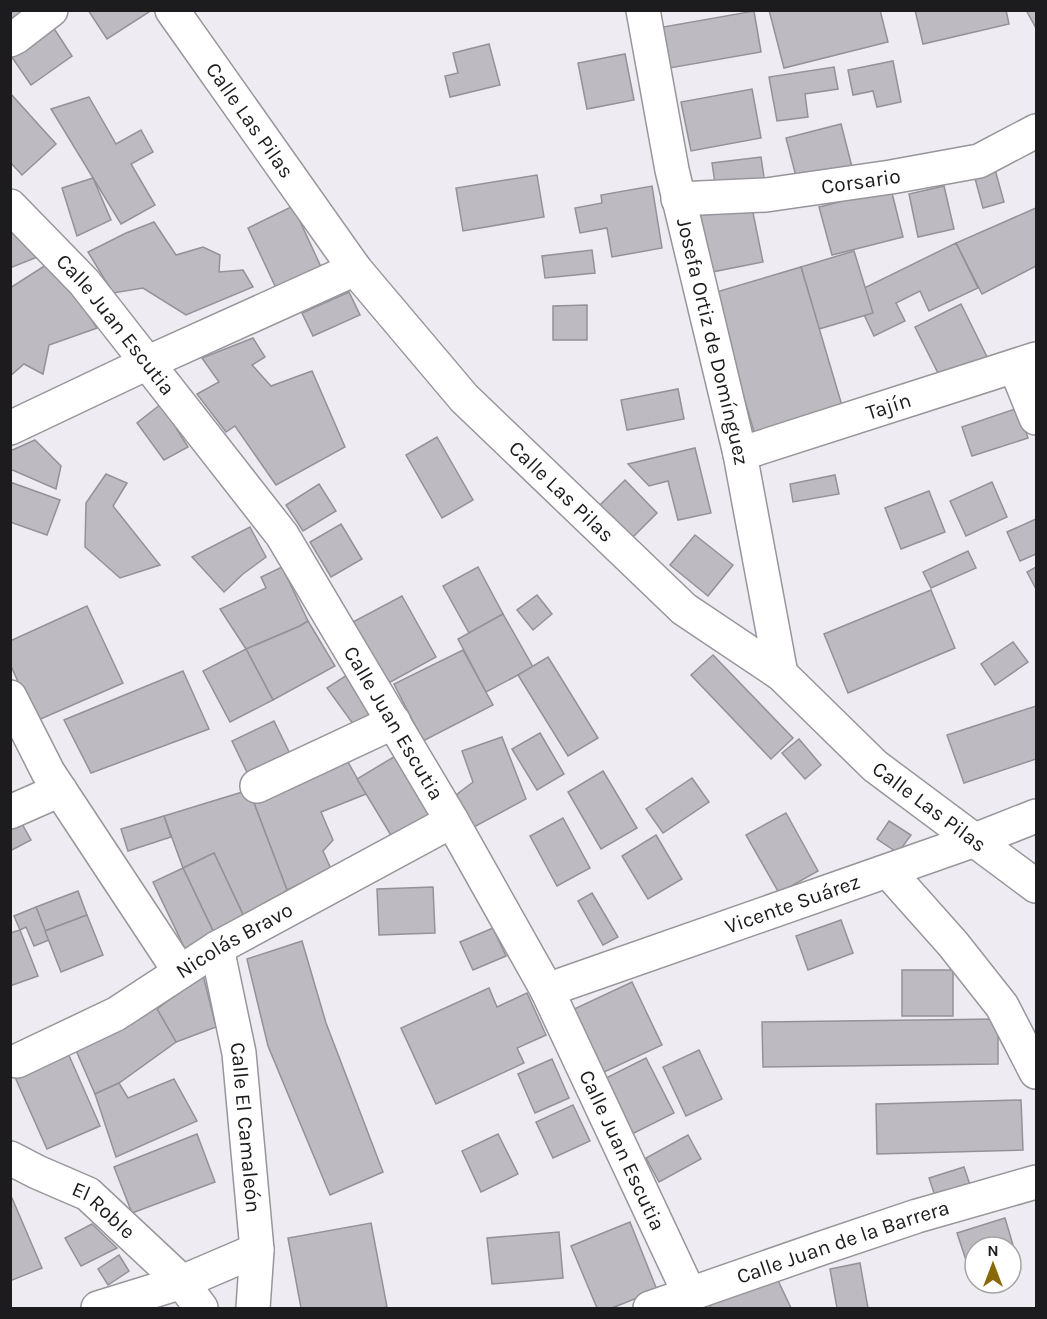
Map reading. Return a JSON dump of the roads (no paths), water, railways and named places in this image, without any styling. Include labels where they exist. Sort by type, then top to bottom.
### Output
[{"type":"street","points":[[10,40],[51,10]]},
{"type":"street","name":"Calle Las Pilas","points":[[172,10],[356,269],[464,398],[684,609],[781,674],[875,766],[1036,886]]},
{"type":"street","name":"Josefa Ortiz de Domínguez","points":[[644,10],[678,199],[740,454],[781,674]]},
{"type":"street","name":"Corsario","points":[[678,199],[766,195],[891,177],[980,161],[1036,131]]},
{"type":"street","name":"Calle Juan Escutia","points":[[10,206],[84,282],[282,535],[452,821],[547,990],[690,1295]]},
{"type":"street","points":[[10,428],[147,363],[356,269]]},
{"type":"street","points":[[1026,362],[1036,418]]},
{"type":"street","name":"Tajín","points":[[740,454],[1026,362]]},
{"type":"street","points":[[10,698],[48,772],[180,972]]},
{"type":"street","points":[[256,786],[394,722]]},
{"type":"street","points":[[10,812],[60,790]]},
{"type":"street","name":"Vicente Suárez","points":[[547,990],[888,871],[1036,816]]},
{"type":"street","name":"Nicolás Bravo","points":[[17,1062],[116,1014],[217,948],[452,821]]},
{"type":"street","points":[[888,871],[1002,1006],[1036,1072]]},
{"type":"street","name":"Calle El Camaleón","points":[[217,948],[239,1053],[256,1250],[254,1308]]},
{"type":"street","name":"El Roble","points":[[10,1158],[88,1194],[182,1282],[201,1308]]},
{"type":"street","name":"Calle Juan de la Barrera","points":[[650,1308],[917,1216],[1036,1182]]},
{"type":"street","points":[[98,1308],[182,1282],[256,1250]]}]
